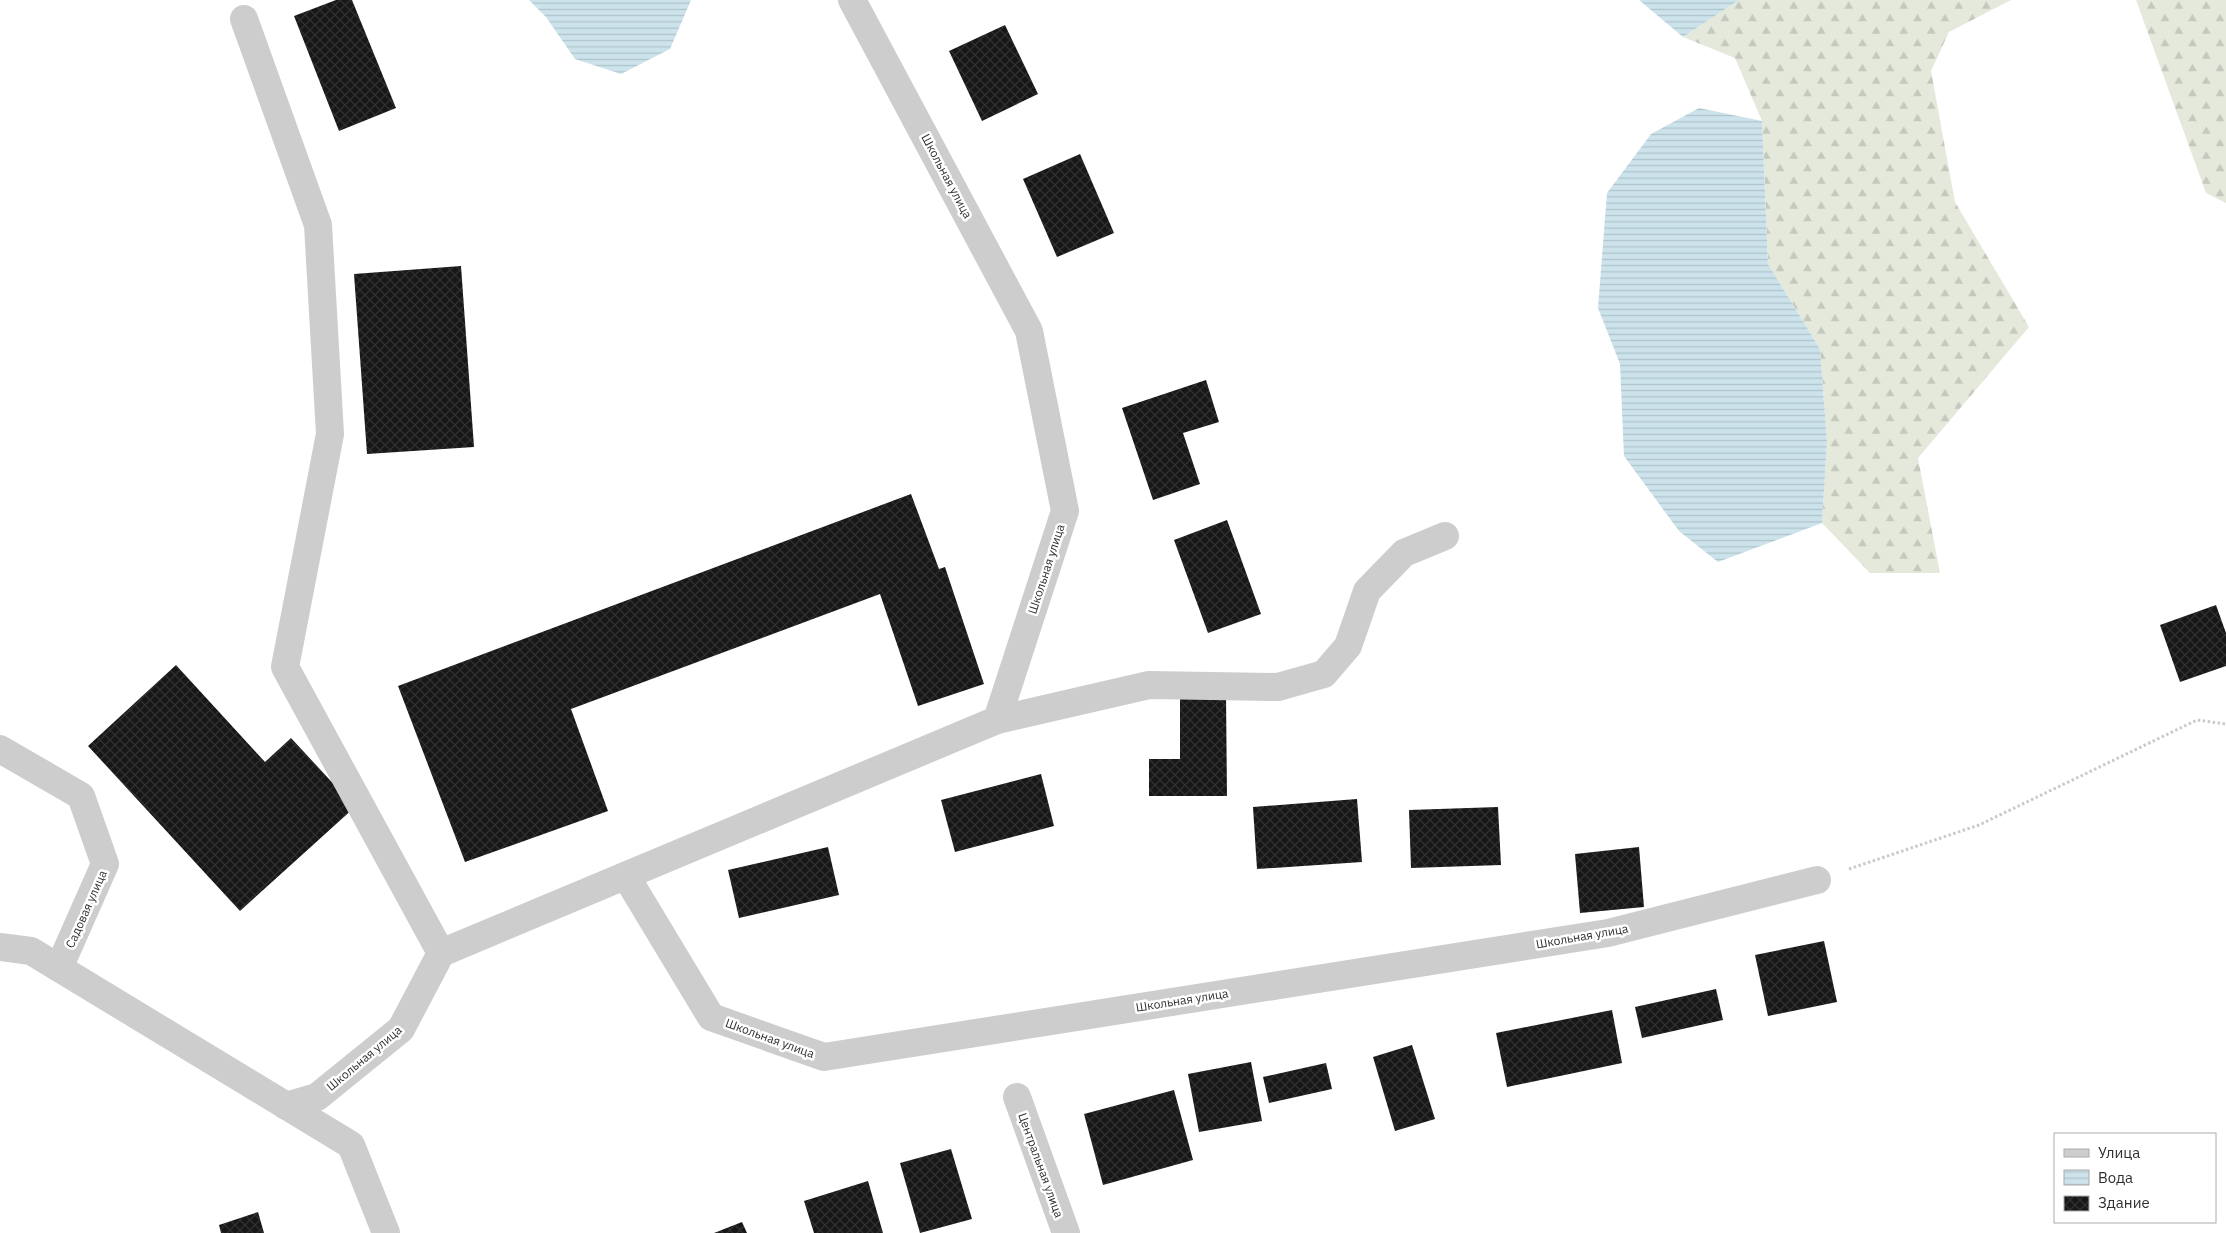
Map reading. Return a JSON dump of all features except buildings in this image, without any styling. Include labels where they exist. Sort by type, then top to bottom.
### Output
[{"type":"street","name":"Школьная улица","points":[[852,0],[1029,331],[1035,359],[1065,511],[997,720]]},
{"type":"street","points":[[244,19],[315,216],[319,235],[330,434],[285,667],[441,953],[997,720],[1149,685],[1278,687],[1324,674],[1348,646],[1367,591],[1404,553],[1446,536]]},
{"type":"street","name":"Садовая улица","points":[[0,749],[81,796],[105,864],[59,968]]},
{"type":"street","name":"Школьная улица","points":[[626,876],[711,1017],[824,1057],[1608,933],[1818,880]]},
{"type":"street","points":[[0,947],[31,951],[351,1145],[386,1233]]},
{"type":"street","name":"Школьная улица","points":[[286,1106],[317,1097],[401,1029],[441,953]]},
{"type":"street","name":"Центральная улица","points":[[1016,1097],[1066,1233]]},
{"type":"path","points":[[1818,880],[1979,825],[2197,720],[2226,724]]},
{"type":"green space","points":[[1739,0],[2011,0],[1949,32],[1931,71],[1955,202],[2029,327],[1918,458],[1940,573],[1870,573],[1822,523],[1827,442],[1820,349],[1768,264],[1762,121],[1735,58],[1683,37]]},
{"type":"green space","points":[[2136,0],[2226,0],[2226,203],[2206,193]]},
{"type":"water","points":[[529,0],[691,0],[670,49],[621,74],[575,59],[546,17]]},
{"type":"water","points":[[1639,0],[1739,0],[1683,37]]},
{"type":"water","points":[[1699,108],[1762,121],[1768,264],[1820,349],[1827,442],[1822,523],[1718,562],[1679,531],[1624,456],[1620,364],[1598,308],[1607,193],[1651,134]]}]
